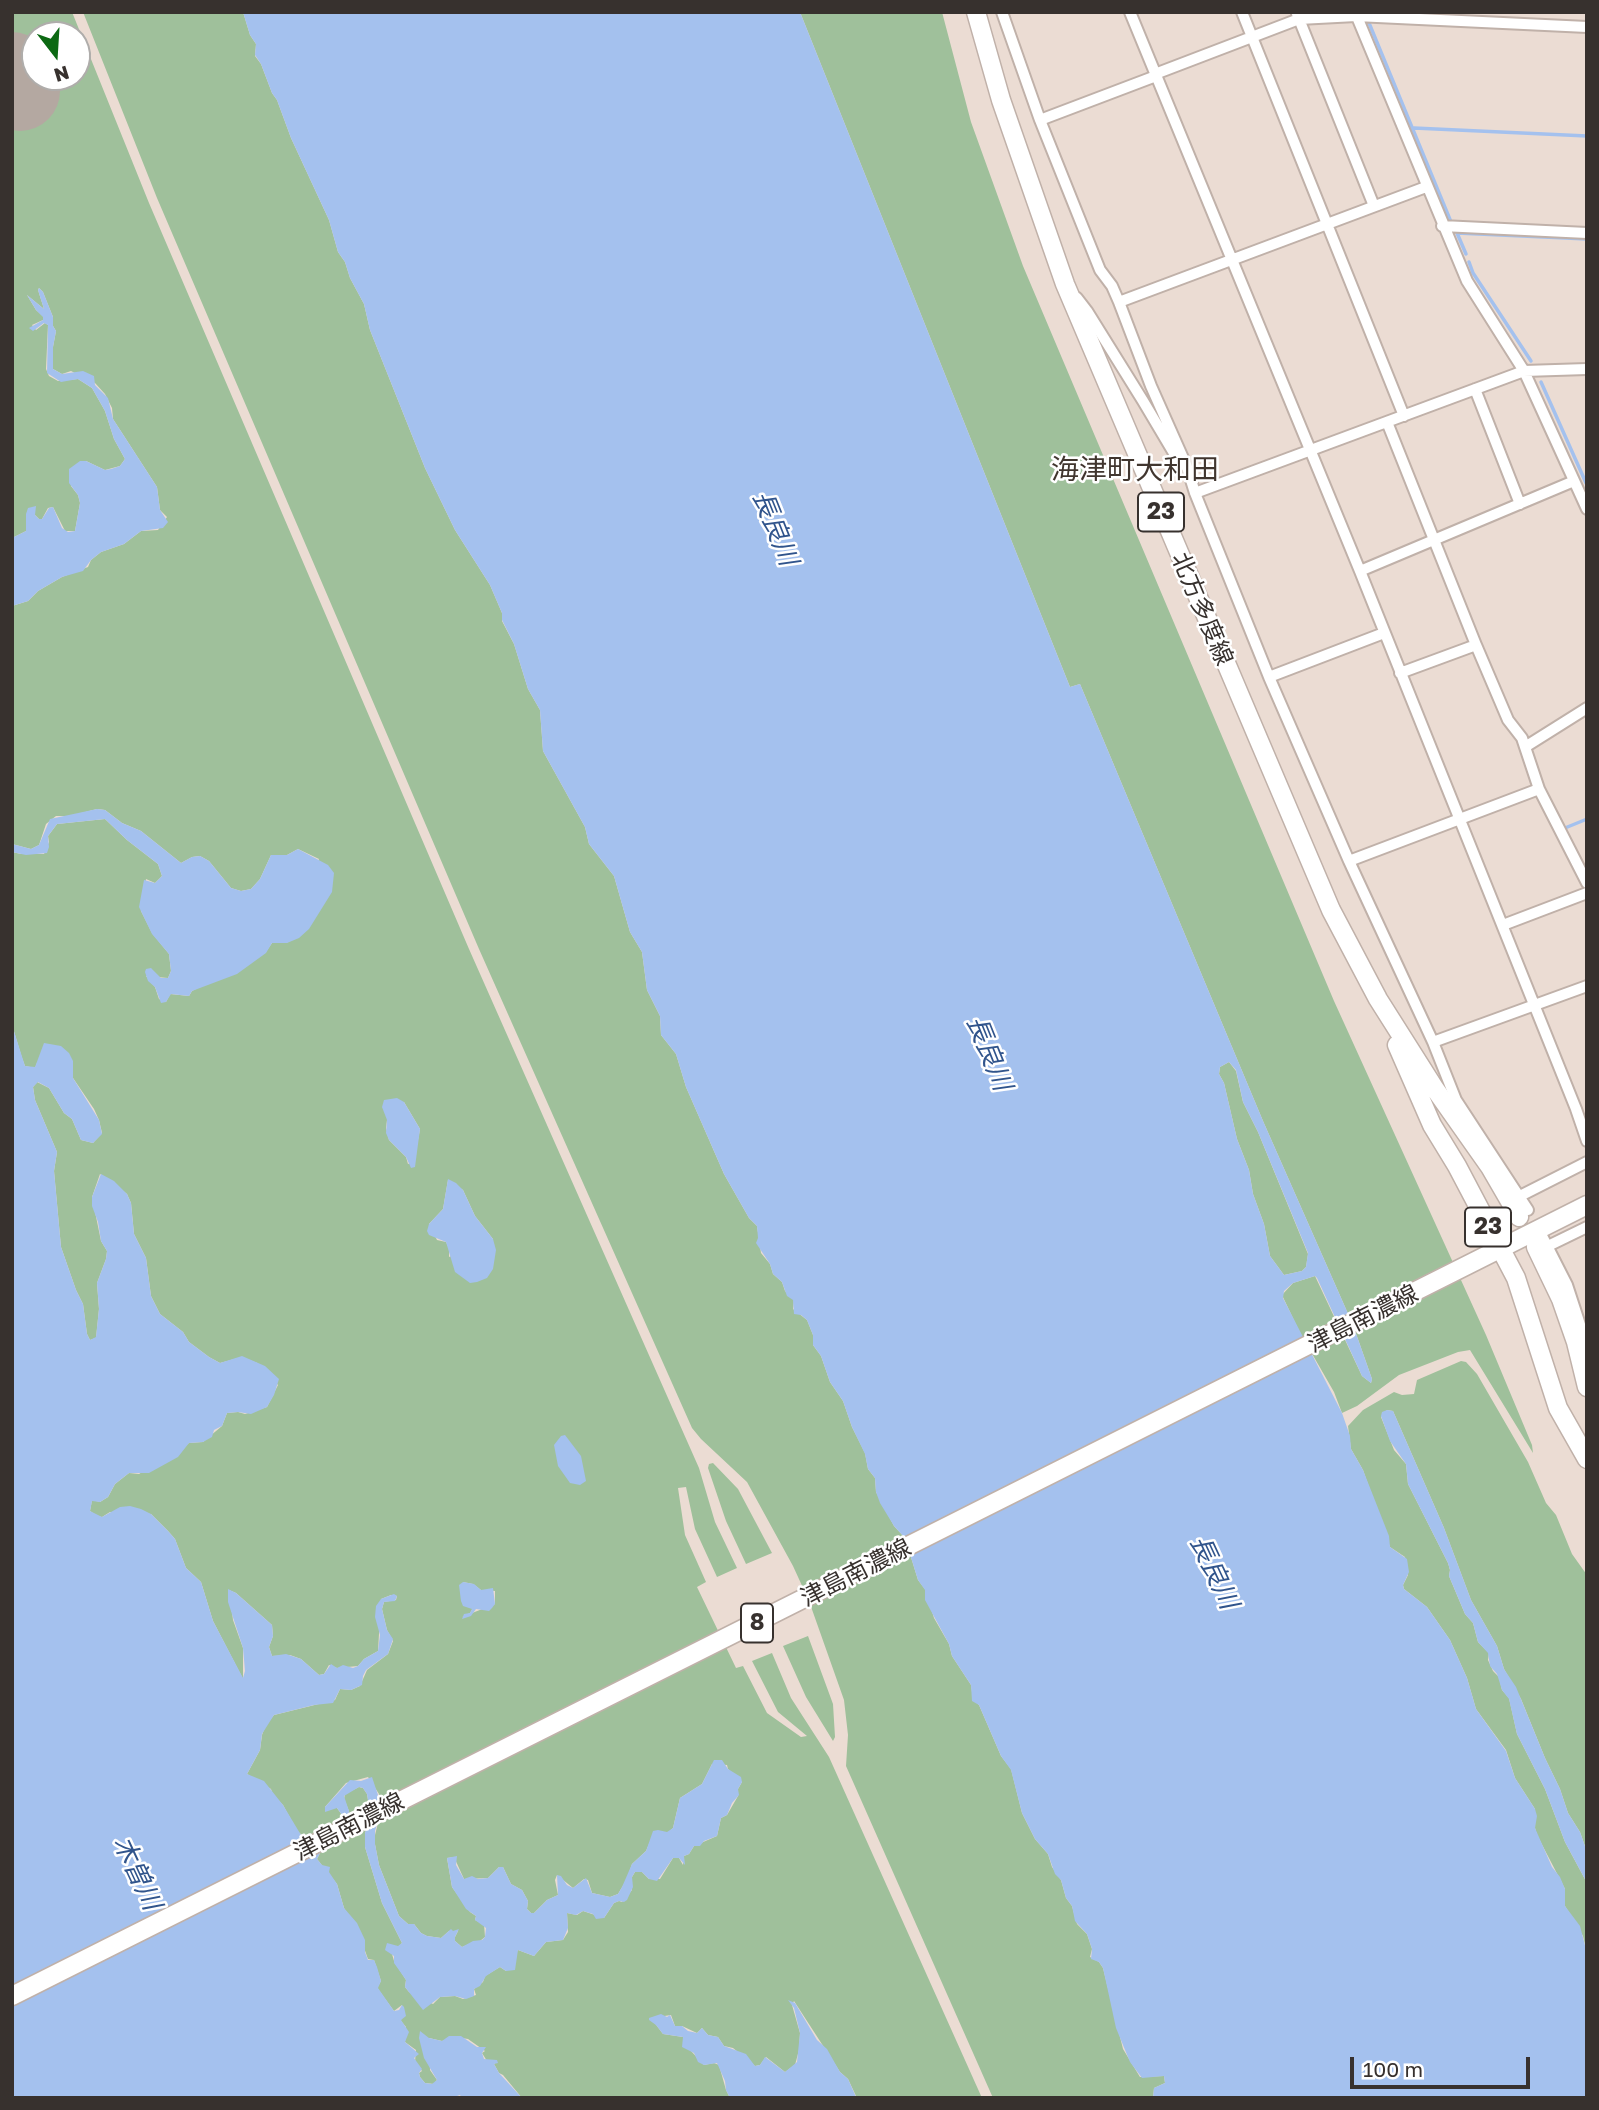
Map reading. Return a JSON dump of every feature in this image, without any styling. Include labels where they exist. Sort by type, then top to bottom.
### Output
[{"type":"main road","name":"北方多度線","points":[[976,12],[1005,112],[1065,284],[1331,910],[1378,999]]},
{"type":"main road","points":[[1378,999],[1435,1089],[1523,1213]]},
{"type":"main road","name":"23","points":[[1378,999],[1432,1125],[1457,1166],[1516,1278],[1558,1408],[1587,1459]]},
{"type":"main road","name":"津島南濃線","points":[[12,1996],[1587,1205]]},
{"type":"main road","points":[[1541,1242],[1576,1342],[1587,1387]]},
{"type":"street","points":[[1002,12],[1040,120],[1100,270],[1112,286],[1119,302],[1269,677],[1433,1042],[1456,1100],[1520,1196],[1523,1213]]},
{"type":"street","points":[[1130,12],[1360,571],[1587,1141]]},
{"type":"street","points":[[1242,12],[1404,416]]},
{"type":"street","points":[[1040,120],[1252,37],[1298,15],[1355,14],[1587,27]]},
{"type":"street","points":[[1355,14],[1467,281],[1524,371],[1574,481],[1583,492],[1587,509]]},
{"type":"street","points":[[1298,15],[1374,206]]},
{"type":"street","points":[[1119,302],[1426,187]]},
{"type":"street","points":[[1442,226],[1587,233]]},
{"type":"street","points":[[1065,284],[1087,310],[1195,493]]},
{"type":"street","points":[[1195,493],[1524,371],[1587,369]]},
{"type":"street","points":[[1475,389],[1520,504]]},
{"type":"street","points":[[1387,422],[1508,720],[1521,738],[1539,789],[1587,883]]},
{"type":"street","points":[[1360,571],[1574,481]]},
{"type":"street","points":[[1269,677],[1384,633]]},
{"type":"street","points":[[1399,673],[1476,645]]},
{"type":"street","points":[[1525,747],[1587,708]]},
{"type":"street","points":[[1349,860],[1539,789]]},
{"type":"street","points":[[1503,925],[1587,892]]},
{"type":"street","points":[[1433,1042],[1587,986]]},
{"type":"street","points":[[1520,1196],[1587,1162]]},
{"type":"street","points":[[1587,1227],[1541,1242],[1567,1285],[1587,1346]]},
{"type":"green space","points":[[12,12],[72,12],[76,21],[21,21],[21,91],[91,91],[91,59],[149,203],[469,949],[699,1468],[715,1522],[737,1568],[717,1577],[695,1529],[686,1487],[678,1488],[685,1535],[706,1582],[697,1587],[736,1668],[743,1666],[767,1713],[801,1737],[807,1736],[778,1712],[752,1661],[772,1653],[791,1698],[829,1757],[982,2098],[854,2098],[856,2096],[848,2079],[840,2072],[794,2001],[792,2005],[800,2033],[799,2050],[795,2065],[785,2072],[766,2057],[760,2065],[755,2066],[733,2048],[724,2046],[718,2037],[708,2035],[702,2028],[697,2033],[682,2026],[675,2026],[671,2015],[651,2018],[663,2034],[683,2037],[704,2065],[719,2065],[730,2098],[522,2098],[499,2073],[494,2064],[497,2061],[487,2061],[482,2053],[485,2051],[468,2039],[455,2037],[442,2041],[429,2038],[430,2070],[437,2080],[434,2084],[425,2083],[420,2077],[419,2073],[422,2071],[415,2062],[416,2050],[405,2042],[406,2027],[401,2021],[402,2005],[394,2011],[377,1988],[381,1981],[374,1960],[368,1959],[365,1943],[344,1908],[337,1884],[317,1859],[323,1847],[346,1826],[349,1811],[344,1799],[345,1794],[359,1787],[367,1794],[371,1818],[365,1833],[365,1847],[382,1903],[402,1943],[392,1954],[394,1961],[406,1980],[405,1987],[409,1992],[433,2004],[440,1997],[455,1996],[463,1999],[476,1995],[474,1989],[483,1982],[485,1976],[500,1967],[506,1971],[518,1950],[534,1956],[546,1942],[563,1940],[568,1932],[567,1913],[577,1915],[583,1911],[604,1918],[614,1903],[622,1902],[632,1890],[632,1877],[635,1872],[642,1872],[649,1879],[660,1879],[673,1858],[679,1858],[683,1865],[684,1856],[689,1854],[694,1846],[717,1836],[721,1818],[727,1815],[738,1796],[742,1782],[727,1765],[712,1764],[702,1784],[680,1798],[673,1828],[669,1832],[653,1835],[646,1851],[632,1864],[618,1894],[610,1897],[592,1893],[588,1880],[584,1879],[573,1888],[557,1875],[555,1880],[558,1895],[531,1913],[527,1909],[528,1901],[522,1890],[511,1884],[503,1867],[499,1867],[488,1878],[464,1879],[454,1857],[447,1858],[452,1887],[476,1916],[475,1920],[484,1924],[485,1937],[462,1947],[455,1941],[458,1931],[449,1931],[441,1938],[427,1936],[414,1924],[408,1924],[399,1916],[379,1865],[374,1839],[382,1807],[379,1794],[368,1777],[346,1783],[325,1807],[337,1808],[342,1815],[342,1822],[307,1839],[297,1831],[271,1789],[247,1774],[260,1750],[266,1724],[274,1715],[335,1700],[340,1689],[351,1690],[360,1686],[367,1670],[388,1654],[393,1641],[382,1609],[384,1602],[396,1600],[397,1596],[381,1599],[378,1651],[358,1666],[337,1668],[329,1665],[324,1674],[319,1675],[301,1659],[290,1655],[272,1656],[269,1647],[273,1636],[272,1625],[229,1590],[233,1620],[243,1648],[243,1679],[213,1621],[201,1582],[186,1568],[175,1539],[168,1531],[151,1514],[110,1512],[102,1517],[90,1511],[92,1500],[100,1502],[108,1497],[115,1484],[129,1473],[139,1474],[189,1443],[203,1442],[222,1426],[227,1413],[245,1414],[267,1407],[278,1385],[257,1363],[242,1357],[220,1363],[209,1357],[160,1314],[151,1296],[146,1258],[134,1234],[131,1203],[127,1194],[100,1174],[92,1197],[101,1241],[107,1251],[97,1283],[99,1309],[96,1338],[90,1340],[87,1334],[83,1304],[61,1247],[54,1171],[57,1152],[35,1100],[33,1087],[37,1082],[49,1088],[64,1113],[72,1119],[81,1140],[93,1143],[102,1133],[94,1109],[73,1078],[37,1063],[35,1068],[25,1066],[22,1058],[12,1025],[12,852],[44,854],[49,842],[48,836],[57,824],[105,819],[158,864],[162,876],[155,883],[146,879],[141,911],[152,933],[169,954],[171,971],[168,978],[146,976],[155,987],[159,999],[166,1002],[170,994],[189,996],[192,991],[265,953],[272,943],[287,943],[319,859],[298,849],[287,855],[271,855],[260,879],[251,889],[241,891],[231,888],[209,861],[200,856],[181,863],[141,831],[122,823],[105,810],[97,809],[70,816],[56,816],[46,824],[39,845],[31,849],[12,844],[12,606],[28,601],[38,591],[62,577],[88,567],[91,560],[101,552],[124,544],[141,531],[158,530],[167,517],[160,510],[157,487],[113,419],[112,408],[105,394],[95,383],[71,371],[62,374],[53,369],[56,331],[53,317],[39,288],[44,309],[27,295],[44,317],[32,325],[36,330],[45,323],[48,325],[46,369],[49,376],[58,381],[78,379],[92,388],[125,459],[120,466],[105,470],[86,461],[71,486],[80,503],[75,531],[65,531],[53,507],[48,508],[42,519],[26,514],[26,531],[12,538]],"holes":[[[404,1102],[420,1129],[414,1162],[408,1164],[406,1157],[389,1140],[386,1128],[387,1120]],[[448,1180],[463,1190],[475,1216],[493,1239],[449,1257],[446,1242],[437,1240],[429,1224],[443,1209]],[[463,1582],[473,1584],[481,1590],[495,1591],[495,1604],[462,1617],[473,1608]]]},
{"type":"green space","points":[[83,12],[243,12],[250,35],[256,44],[255,56],[261,64],[329,220],[338,252],[364,304],[370,330],[425,468],[455,530],[490,585],[502,613],[502,621],[514,644],[528,689],[540,710],[543,751],[585,827],[589,844],[614,876],[630,932],[642,952],[647,990],[660,1016],[661,1035],[676,1054],[686,1087],[724,1174],[749,1218],[757,1226],[761,1253],[770,1264],[773,1274],[794,1300],[793,1309],[807,1320],[813,1335],[813,1345],[821,1356],[830,1382],[843,1401],[865,1453],[868,1469],[875,1478],[876,1492],[894,1526],[905,1538],[934,1618],[949,1644],[952,1656],[971,1685],[973,1699],[979,1705],[1001,1756],[1011,1769],[1022,1813],[1061,1880],[1077,1924],[1087,1934],[1092,1949],[1090,1957],[1103,1968],[1123,2049],[1140,2077],[1164,2076],[1165,2083],[1154,2088],[1153,2098],[993,2098],[846,1766],[848,1735],[844,1700],[809,1601],[747,1482],[692,1428],[479,949],[157,198],[91,32],[91,21],[87,21]]},
{"type":"green space","points":[[800,12],[942,12],[971,122],[1023,266],[1334,1001],[1486,1335],[1533,1453],[1470,1350],[1399,1375],[1357,1406],[1342,1413],[1334,1392],[1299,1331],[1282,1295],[1293,1283],[1315,1276],[1362,1376],[1371,1383],[1372,1379],[1353,1325],[1263,1121],[1080,684],[1070,687]]},
{"type":"green space","points":[[1229,1062],[1236,1071],[1243,1102],[1308,1254],[1306,1267],[1302,1271],[1284,1275],[1270,1256],[1249,1170],[1237,1139],[1224,1083],[1219,1074],[1220,1067]]},
{"type":"green space","points":[[1461,1361],[1466,1362],[1477,1374],[1528,1462],[1546,1503],[1556,1515],[1572,1554],[1587,1575],[1587,1852],[1521,1699],[1504,1669],[1497,1646],[1471,1600],[1444,1528],[1393,1411],[1387,1410],[1381,1417],[1394,1450],[1406,1464],[1408,1484],[1448,1563],[1449,1576],[1465,1614],[1473,1623],[1478,1642],[1489,1653],[1488,1660],[1499,1677],[1502,1690],[1509,1698],[1517,1734],[1545,1789],[1565,1842],[1587,1883],[1587,1953],[1583,1936],[1565,1906],[1565,1889],[1537,1835],[1535,1809],[1515,1778],[1506,1750],[1476,1709],[1467,1678],[1450,1640],[1427,1607],[1404,1589],[1408,1575],[1405,1557],[1390,1547],[1363,1470],[1351,1449],[1348,1426],[1363,1410],[1394,1392],[1402,1395],[1414,1394],[1417,1380]]},
{"type":"green space","points":[[713,1463],[738,1489],[772,1553],[746,1564],[726,1521],[708,1468],[709,1464]]},
{"type":"green space","points":[[808,1636],[833,1704],[833,1741],[806,1697],[783,1646]]},
{"type":"water","name":"長良川","points":[[243,12],[800,12],[1070,687],[1080,684],[1263,1121],[1353,1325],[1372,1379],[1371,1383],[1362,1376],[1315,1276],[1293,1283],[1284,1291],[1283,1298],[1342,1413],[1350,1436],[1351,1449],[1363,1470],[1389,1536],[1390,1547],[1407,1559],[1409,1572],[1404,1589],[1427,1607],[1450,1640],[1467,1678],[1476,1709],[1506,1751],[1515,1778],[1535,1809],[1535,1828],[1565,1889],[1565,1906],[1580,1926],[1587,1953],[1587,2098],[1153,2098],[1154,2088],[1165,2083],[1164,2076],[1142,2078],[1130,2062],[1116,2028],[1103,1968],[1099,1962],[1091,1959],[1092,1949],[1087,1934],[1075,1921],[1061,1880],[1055,1874],[1048,1854],[1035,1839],[1022,1813],[1011,1770],[1001,1756],[979,1705],[972,1701],[971,1685],[952,1656],[949,1644],[925,1600],[925,1590],[918,1580],[905,1538],[880,1503],[875,1478],[868,1469],[865,1454],[843,1401],[830,1382],[821,1356],[813,1345],[813,1335],[807,1320],[794,1314],[793,1300],[787,1296],[782,1282],[773,1274],[770,1264],[756,1243],[757,1226],[749,1218],[724,1174],[686,1087],[676,1054],[661,1035],[660,1016],[647,990],[642,952],[630,932],[614,876],[589,844],[585,827],[543,751],[540,710],[528,689],[514,644],[502,620],[502,613],[490,585],[455,530],[425,468],[370,330],[364,304],[338,252],[329,220],[255,55],[256,44],[250,35]],"holes":[[[1229,1062],[1236,1070],[1243,1102],[1308,1253],[1306,1267],[1302,1271],[1284,1275],[1270,1256],[1249,1170],[1237,1139],[1224,1083],[1219,1074],[1220,1067]]]},
{"type":"water","points":[[39,288],[53,317],[56,331],[53,369],[62,374],[83,371],[94,376],[95,385],[108,398],[113,419],[157,487],[160,510],[168,522],[163,528],[141,531],[124,544],[101,552],[83,571],[62,577],[38,591],[28,601],[12,606],[12,538],[26,531],[28,508],[36,506],[35,515],[42,519],[49,508],[53,507],[62,528],[68,532],[75,531],[80,503],[78,495],[69,483],[69,469],[80,461],[86,461],[105,470],[111,469],[120,466],[125,459],[92,388],[78,379],[61,382],[47,373],[48,325],[44,323],[33,331],[29,328],[43,320],[27,295],[44,309]]},
{"type":"water","points":[[97,809],[105,810],[122,823],[141,831],[181,863],[200,856],[209,861],[231,888],[241,891],[251,889],[260,879],[271,855],[287,855],[298,849],[328,865],[334,873],[332,892],[309,929],[299,938],[287,943],[272,943],[266,953],[237,974],[192,991],[189,996],[171,994],[166,1002],[161,1003],[145,972],[151,968],[161,978],[168,978],[171,971],[169,954],[152,934],[139,907],[144,880],[155,883],[162,876],[158,864],[105,819],[57,824],[48,836],[47,853],[26,855],[12,852],[12,844],[31,849],[39,845],[50,819]]},
{"type":"water","name":"木曽川","points":[[12,1025],[25,1066],[35,1067],[44,1043],[61,1046],[69,1053],[73,1061],[73,1078],[99,1120],[102,1134],[93,1143],[81,1140],[72,1119],[64,1113],[49,1088],[38,1082],[33,1087],[35,1100],[57,1152],[54,1171],[61,1247],[83,1304],[90,1340],[96,1337],[99,1309],[97,1283],[107,1251],[101,1241],[92,1206],[92,1197],[101,1174],[114,1181],[127,1194],[131,1203],[134,1234],[146,1258],[151,1296],[160,1314],[209,1357],[220,1363],[242,1356],[265,1366],[279,1379],[267,1407],[251,1414],[227,1413],[222,1426],[214,1430],[212,1437],[203,1442],[189,1443],[178,1457],[149,1473],[129,1473],[115,1484],[108,1497],[100,1502],[92,1501],[90,1511],[102,1517],[120,1507],[130,1506],[151,1514],[168,1531],[175,1539],[186,1568],[201,1582],[213,1621],[243,1678],[243,1648],[228,1602],[228,1589],[272,1625],[273,1636],[269,1647],[272,1656],[286,1654],[301,1659],[319,1675],[324,1674],[331,1664],[337,1668],[343,1665],[353,1668],[358,1666],[378,1651],[380,1635],[375,1617],[376,1606],[381,1599],[394,1594],[397,1596],[395,1601],[384,1602],[382,1609],[387,1630],[393,1639],[388,1654],[366,1670],[362,1685],[351,1690],[340,1689],[333,1703],[274,1715],[262,1734],[260,1750],[247,1774],[264,1781],[283,1805],[301,1835],[307,1839],[342,1822],[342,1815],[337,1808],[325,1812],[325,1807],[350,1780],[361,1781],[372,1777],[382,1807],[375,1831],[379,1865],[399,1916],[408,1924],[414,1924],[427,1936],[441,1938],[451,1929],[459,1929],[455,1941],[462,1947],[482,1940],[486,1928],[475,1920],[476,1916],[466,1909],[452,1887],[447,1858],[457,1856],[456,1865],[464,1879],[472,1876],[478,1879],[488,1878],[499,1867],[503,1867],[511,1884],[522,1890],[528,1901],[527,1909],[531,1913],[558,1895],[557,1875],[573,1888],[586,1878],[592,1893],[610,1897],[618,1894],[632,1864],[646,1851],[653,1831],[667,1832],[673,1828],[680,1798],[702,1784],[714,1760],[722,1760],[728,1769],[741,1777],[739,1795],[727,1815],[721,1818],[717,1836],[704,1841],[700,1846],[694,1846],[689,1854],[684,1856],[685,1865],[679,1858],[673,1858],[657,1881],[649,1879],[642,1872],[635,1872],[632,1877],[633,1887],[627,1900],[614,1903],[604,1918],[596,1919],[593,1914],[583,1911],[576,1915],[567,1913],[568,1928],[563,1940],[546,1942],[534,1956],[518,1950],[515,1970],[506,1971],[500,1967],[486,1976],[480,1986],[474,1989],[474,1996],[466,1999],[455,1996],[440,1997],[423,2010],[405,1987],[406,1980],[394,1963],[394,1956],[385,1950],[387,1943],[398,1946],[402,1943],[382,1903],[365,1847],[365,1833],[371,1818],[367,1794],[359,1787],[344,1796],[349,1811],[346,1826],[323,1847],[317,1859],[322,1865],[330,1867],[329,1872],[337,1884],[344,1908],[357,1923],[365,1940],[368,1960],[374,1960],[377,1967],[381,1981],[378,1988],[394,2011],[399,2010],[402,2005],[404,2007],[406,2016],[401,2020],[409,2032],[405,2042],[419,2054],[414,2058],[422,2069],[420,2077],[425,2083],[432,2084],[437,2080],[424,2058],[420,2031],[429,2038],[442,2041],[449,2036],[461,2036],[477,2047],[486,2047],[482,2053],[484,2059],[497,2060],[498,2063],[494,2064],[499,2073],[522,2098],[462,2098],[460,2095],[451,2098],[12,2098]]},
{"type":"water","points":[[397,1098],[404,1102],[420,1129],[415,1167],[411,1168],[406,1157],[389,1140],[386,1133],[387,1120],[382,1107],[384,1100]]},
{"type":"water","points":[[448,1179],[463,1190],[475,1216],[493,1239],[496,1250],[493,1269],[487,1278],[477,1282],[470,1283],[455,1272],[446,1242],[429,1235],[427,1231],[429,1224],[443,1209]]},
{"type":"water","points":[[1393,1411],[1444,1528],[1471,1600],[1497,1646],[1504,1669],[1516,1687],[1568,1813],[1580,1832],[1587,1852],[1587,1883],[1565,1842],[1545,1789],[1517,1734],[1509,1699],[1490,1666],[1488,1653],[1478,1642],[1473,1623],[1465,1614],[1449,1576],[1448,1563],[1408,1484],[1406,1464],[1390,1441],[1381,1416],[1382,1412]]},
{"type":"water","points":[[565,1435],[581,1456],[586,1481],[580,1485],[570,1483],[558,1466],[554,1445]]},
{"type":"water","points":[[463,1582],[474,1584],[481,1590],[493,1588],[495,1604],[489,1611],[476,1609],[471,1616],[462,1619],[464,1614],[470,1613],[472,1609],[463,1606],[461,1601],[459,1585]]},
{"type":"water","points":[[788,2000],[795,2003],[817,2040],[827,2049],[840,2072],[848,2079],[856,2097],[730,2098],[717,2063],[704,2065],[698,2062],[694,2053],[682,2047],[683,2037],[663,2034],[649,2020],[661,2014],[667,2017],[670,2015],[675,2026],[682,2026],[697,2033],[702,2028],[708,2035],[718,2037],[724,2046],[746,2054],[755,2066],[760,2065],[765,2057],[785,2072],[797,2062],[800,2033],[794,2008]]},
{"type":"waterway","points":[[1369,23],[1451,222]]},
{"type":"waterway","points":[[1414,128],[1587,136]]},
{"type":"waterway","points":[[1466,254],[1457,233],[1587,239]]},
{"type":"waterway","points":[[1469,262],[1473,273],[1531,361]]},
{"type":"waterway","points":[[1541,382],[1586,483]]},
{"type":"waterway","points":[[1565,828],[1587,819]]},
{"type":"runway","points":[[12,72],[20,91]]},
{"type":"district","name":"海津町大和田","points":[[1135,470]]}]
